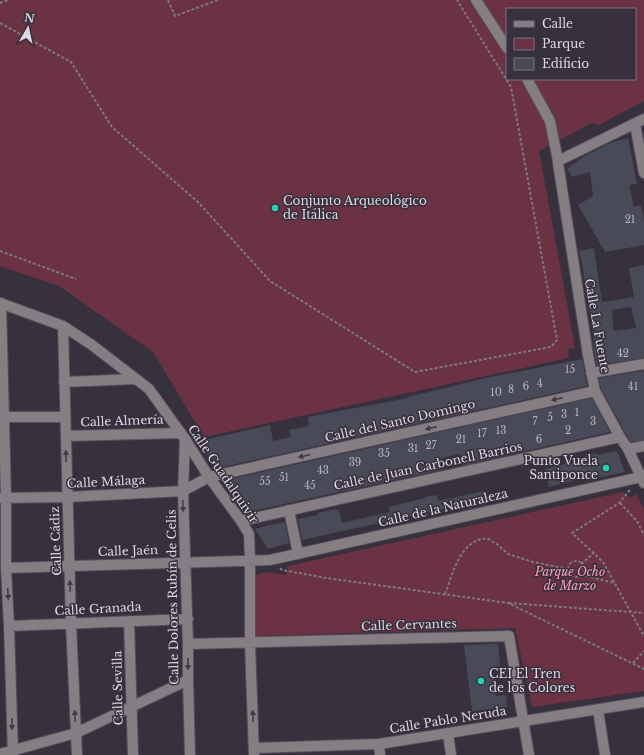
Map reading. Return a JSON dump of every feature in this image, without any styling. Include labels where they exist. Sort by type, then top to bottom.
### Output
[{"type":"street","points":[[476,0],[506,46]]},
{"type":"street","name":"Calle La Fuente","points":[[528,80],[550,121],[558,162],[591,373],[596,391],[620,437],[628,449],[642,480]]},
{"type":"street","points":[[558,162],[644,119]]},
{"type":"street","points":[[635,124],[644,173]]},
{"type":"street","points":[[0,303],[6,620],[12,753]]},
{"type":"street","name":"Calle Guadalquivir","points":[[0,303],[63,326],[92,345],[148,389],[249,534],[250,643],[254,752]]},
{"type":"street","name":"Calle Cádiz","points":[[63,326],[71,624],[77,755]]},
{"type":"street","points":[[591,373],[644,364]]},
{"type":"street","points":[[64,382],[136,379]]},
{"type":"street","name":"Calle del Santo Domingo","points":[[209,477],[596,391]]},
{"type":"street","points":[[2,412],[65,417]]},
{"type":"street","name":"Calle Almería","points":[[66,436],[182,436]]},
{"type":"street","name":"Calle Dolores Rubín de Celis","points":[[182,436],[188,619],[190,755]]},
{"type":"street","name":"Calle de Juan Carbonell Barrios","points":[[241,521],[620,437]]},
{"type":"street","points":[[628,449],[644,446]]},
{"type":"street","name":"Calle Málaga","points":[[3,498],[67,497],[183,491],[209,477]]},
{"type":"street","name":"Calle de la Naturaleza","points":[[250,560],[270,560],[642,480]]},
{"type":"street","points":[[289,510],[298,554]]},
{"type":"street","name":"Calle Jaén","points":[[6,568],[250,560]]},
{"type":"street","name":"Calle Granada","points":[[6,620],[71,624],[188,619]]},
{"type":"street","name":"Calle Sevilla","points":[[129,621],[133,755]]},
{"type":"street","name":"Calle Cervantes","points":[[188,644],[509,636],[529,755]]},
{"type":"street","points":[[0,754],[12,753],[76,733],[188,680]]},
{"type":"street","name":"Calle Pablo Neruda","points":[[254,752],[319,750],[379,744],[644,702]]},
{"type":"street","points":[[598,710],[605,755]]},
{"type":"street","points":[[448,733],[451,755]]},
{"type":"street","points":[[379,744],[380,755]]},
{"type":"path","points":[[0,3],[8,0]]},
{"type":"path","points":[[168,0],[175,16],[218,0]]},
{"type":"path","points":[[457,0],[506,79]]},
{"type":"path","points":[[0,23],[71,62],[112,127],[198,202],[270,281],[415,372],[551,347],[557,340],[511,87],[507,80]]},
{"type":"path","points":[[0,250],[76,279]]},
{"type":"path","points":[[642,480],[619,503],[572,533],[603,562],[644,636]]},
{"type":"path","points":[[619,503],[636,521],[644,536]]},
{"type":"path","points":[[445,594],[461,555],[468,546],[479,540],[487,538],[508,554],[533,562],[568,570],[574,577],[579,577],[581,575],[615,583]]},
{"type":"path","points":[[581,564],[594,553]]},
{"type":"path","points":[[270,560],[282,570],[326,578],[508,603],[644,613]]},
{"type":"path","points":[[568,570],[570,565],[574,562],[579,562],[583,566],[584,571],[581,575]]},
{"type":"path","points":[[508,603],[644,669]]},
{"type":"path","points":[[633,663],[644,651]]},
{"type":"green space","name":"Conjunto Arqueológico de Itálica","points":[[0,0],[644,0],[644,101],[599,125],[592,123],[539,151],[575,348],[568,349],[569,358],[204,437],[153,352],[59,286],[0,266]]},
{"type":"green space","name":"Parque Ocho de Marzo","points":[[623,492],[630,498],[636,494],[644,510],[644,691],[532,707],[515,628],[256,636],[255,575],[266,572],[286,575],[288,566]]},
{"type":"building","points":[[628,138],[637,184],[629,185],[634,207],[641,205],[644,220],[644,245],[605,252],[578,205],[593,196],[590,172],[572,177],[567,169],[583,157],[600,148],[610,143]]},
{"type":"building","points":[[594,248],[602,302],[634,297],[629,268],[644,265],[644,358],[597,365],[579,251]],"holes":[[[631,307],[636,328],[614,331],[612,310]]]},
{"type":"building","points":[[582,359],[587,386],[218,468],[208,456],[200,441],[270,425],[273,441],[291,437],[289,430],[309,426],[308,417],[408,398],[486,378]]},
{"type":"building","points":[[644,371],[644,440],[631,442],[601,389],[599,378]]},
{"type":"building","points":[[592,398],[610,432],[463,465],[460,454],[438,459],[440,470],[247,512],[226,480]]},
{"type":"building","name":"Punto Vuela Santiponce","points":[[617,451],[625,472],[597,478],[596,471],[575,476],[577,480],[549,487],[545,469],[586,459],[585,456]]},
{"type":"building","points":[[483,491],[485,500],[302,540],[298,519],[318,515],[317,513],[337,509],[339,511],[342,523],[390,512],[389,507],[425,497],[437,495],[438,501]]},
{"type":"building","points":[[285,522],[289,543],[268,549],[255,529]]},
{"type":"building","name":"CEI El Tren de los Colores","points":[[498,644],[500,666],[492,667],[496,696],[506,695],[507,707],[472,711],[464,645]]},
{"type":"place","name":"Conjunto Arqueológico de Itálica","points":[[275,208]]},
{"type":"place","name":"Punto Vuela Santiponce","points":[[606,468]]},
{"type":"place","name":"CEI El Tren de los Colores","points":[[481,681]]}]
